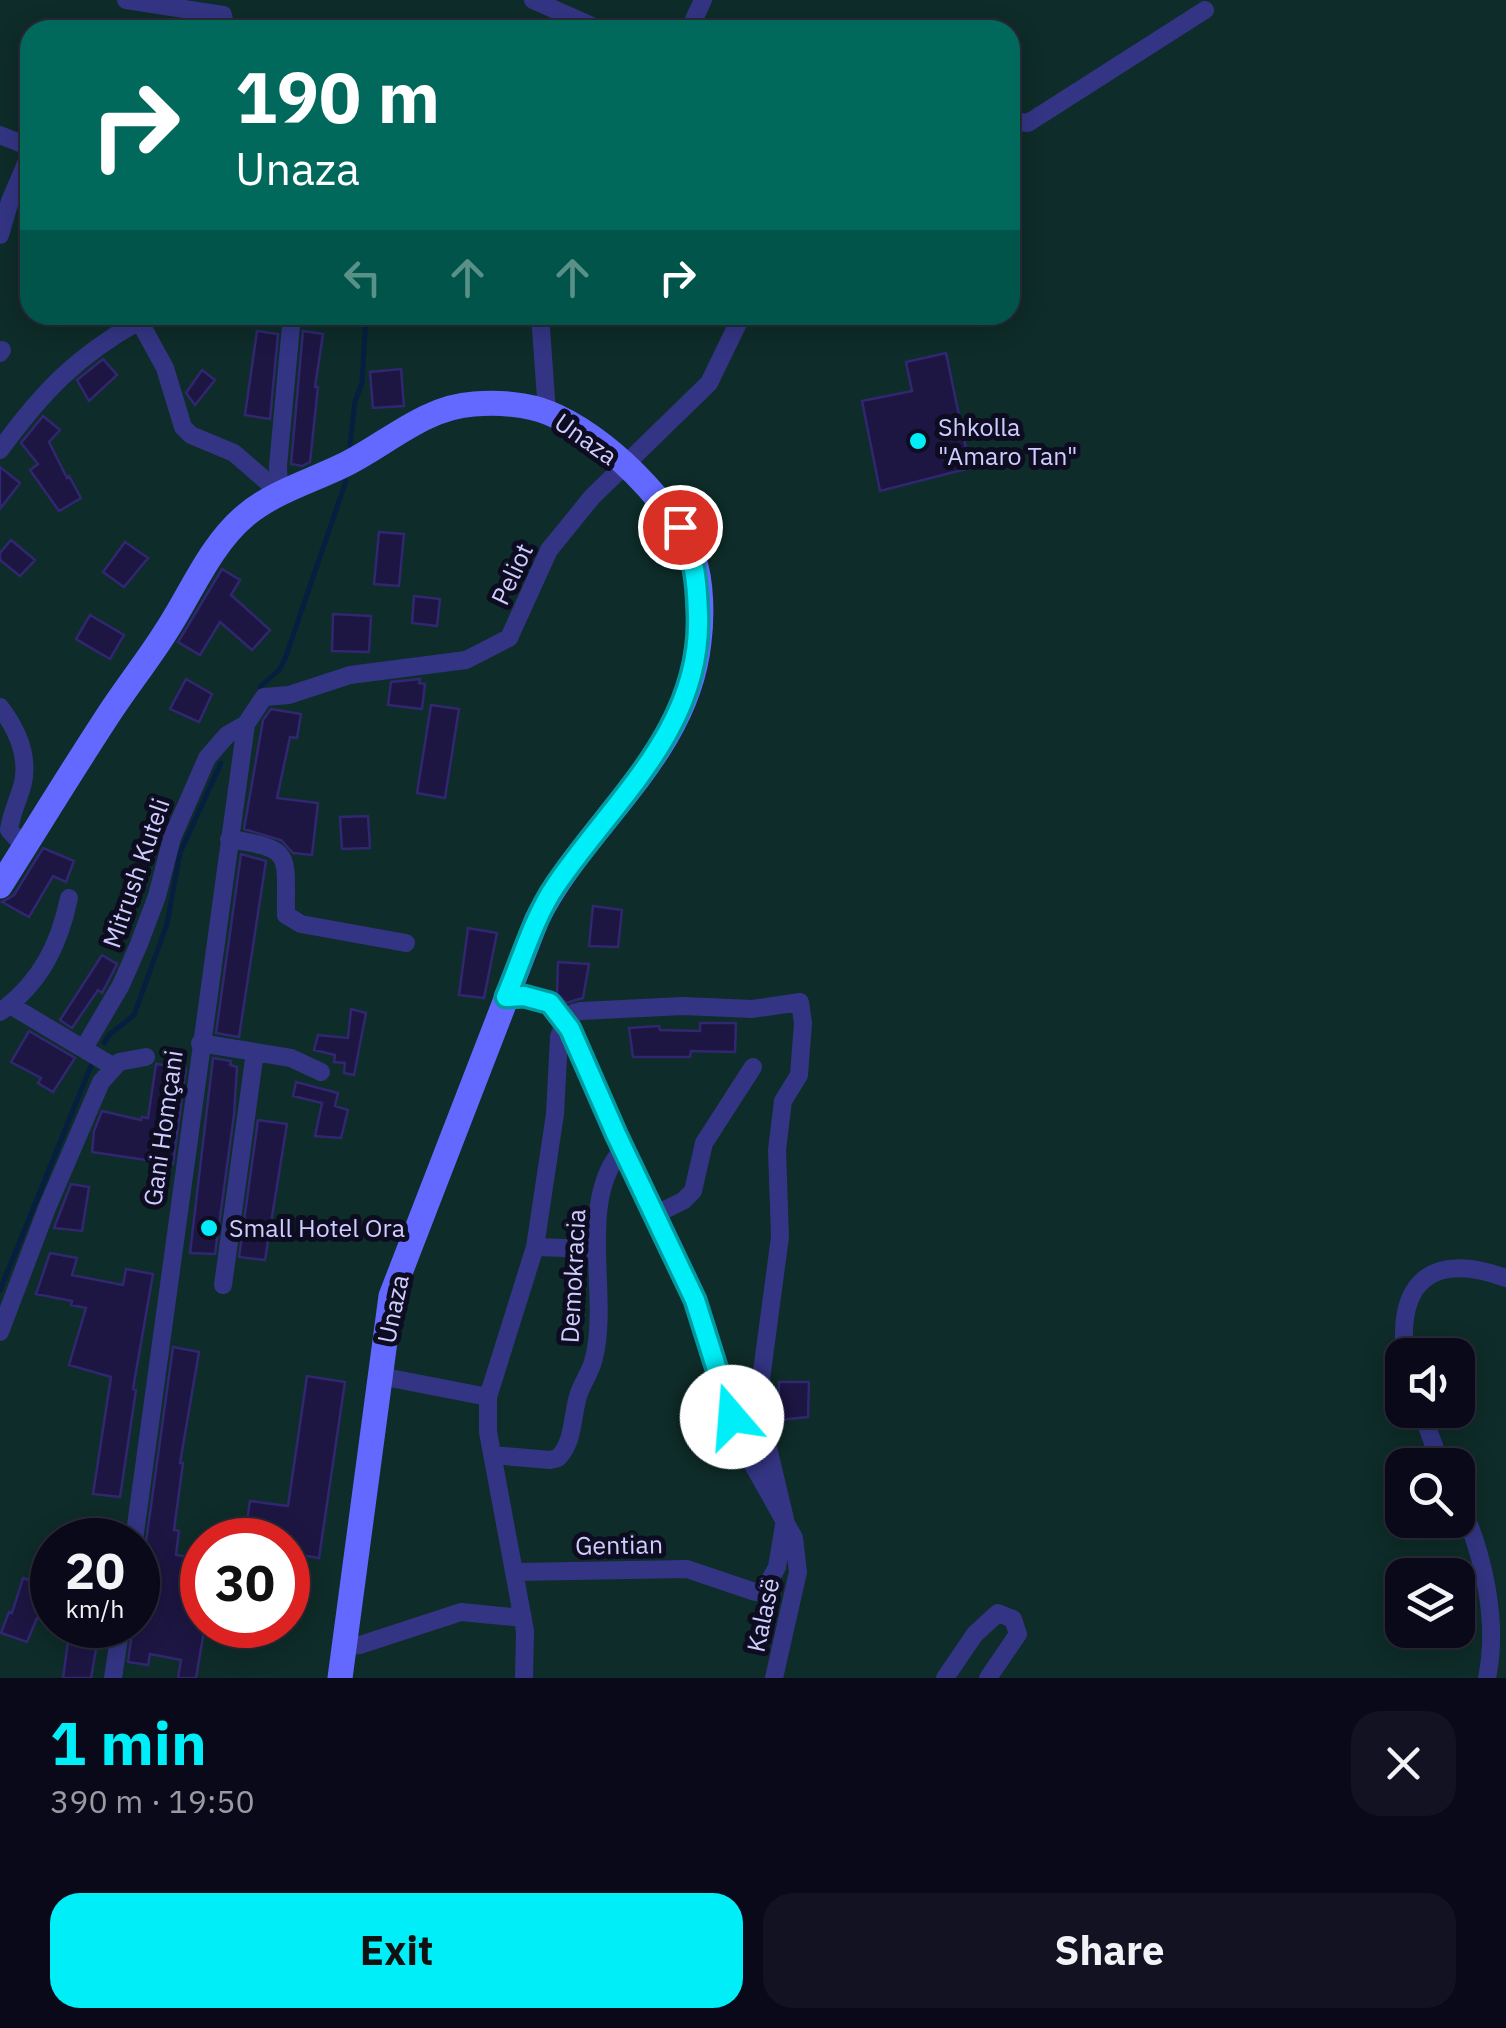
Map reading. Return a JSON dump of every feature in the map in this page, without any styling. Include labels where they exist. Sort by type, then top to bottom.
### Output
[{"type":"main road","name":"Unaza","points":[[0,886],[216,547],[244,516],[279,492],[318,478],[418,420],[471,404],[509,404],[547,412],[578,428],[625,467],[666,508],[688,544],[696,564],[700,642],[677,720],[640,778],[547,899],[391,1296],[340,1678]]},
{"type":"street","points":[[126,0],[223,15],[224,20]]},
{"type":"street","points":[[533,0],[578,20]]},
{"type":"street","points":[[1020,122],[1028,123],[1205,10]]},
{"type":"street","points":[[0,235],[20,176]]},
{"type":"street","points":[[0,450],[72,366],[126,325]]},
{"type":"street","points":[[141,325],[165,368],[183,427],[190,435],[234,453],[279,492]]},
{"type":"street","points":[[279,492],[291,325]]},
{"type":"street","points":[[541,325],[547,412]]},
{"type":"street","name":"Peliot","points":[[246,724],[264,697],[290,695],[350,675],[466,660],[508,638],[550,550],[592,497],[709,383],[737,325]]},
{"type":"street","points":[[0,707],[23,750],[23,784],[9,830],[24,847]]},
{"type":"street","name":"Gani Homçani","points":[[137,1518],[246,724]]},
{"type":"street","name":"Mitrush Kuteli","points":[[84,1048],[121,985],[139,944],[172,838],[202,768],[217,745],[246,724]]},
{"type":"street","points":[[229,839],[269,845],[283,859],[289,918],[301,924],[406,943]]},
{"type":"street","points":[[69,898],[64,924],[49,960],[24,993],[5,1009],[114,1066]]},
{"type":"street","points":[[506,997],[539,998],[550,1003],[565,1021]]},
{"type":"street","points":[[524,1678],[522,1618],[492,1455],[488,1396],[535,1247],[554,1114],[559,1037],[573,1012],[683,1006],[752,1009],[800,1002],[803,1023],[799,1076],[783,1101],[777,1150],[780,1237],[759,1394],[785,1519]]},
{"type":"street","name":"Kalasë","points":[[565,1021],[695,1300],[742,1445],[785,1519],[798,1556],[798,1572],[774,1678]]},
{"type":"street","points":[[200,1043],[306,1062],[320,1072]]},
{"type":"street","points":[[223,1285],[255,1052]]},
{"type":"street","points":[[0,1332],[101,1082],[114,1066],[146,1057]]},
{"type":"street","points":[[656,1214],[683,1201],[692,1190],[704,1143],[753,1067]]},
{"type":"street","name":"Demokracia","points":[[492,1455],[550,1460],[564,1452],[578,1396],[594,1358],[599,1308],[595,1249],[606,1175],[612,1161],[624,1149]]},
{"type":"street","points":[[535,1247],[595,1249]]},
{"type":"street","points":[[1405,1338],[1406,1304],[1419,1282],[1463,1268],[1506,1278]]},
{"type":"street","points":[[380,1376],[488,1396]]},
{"type":"street","name":"Gentian","points":[[515,1572],[686,1569],[738,1589],[764,1591],[777,1567],[785,1519]]},
{"type":"street","points":[[1473,1538],[1480,1556],[1490,1629],[1487,1678]]},
{"type":"street","points":[[346,1646],[360,1645],[461,1612],[522,1618]]},
{"type":"street","points":[[945,1678],[987,1620],[998,1613],[1006,1614],[1013,1618],[1018,1634],[988,1678]]},
{"type":"street","points":[[114,1678],[118,1648]]},
{"type":"green space","points":[[0,0],[1506,0],[1506,1678],[0,1678]]},
{"type":"building","points":[[257,331],[278,334],[270,419],[245,415]]},
{"type":"building","points":[[303,331],[323,334],[310,462],[302,466],[291,464]]},
{"type":"building","name":"Shkolla \"Amaro Tan\"","points":[[946,353],[970,468],[880,491],[862,401],[912,391],[906,362]]},
{"type":"building","points":[[103,359],[117,375],[89,401],[77,380]]},
{"type":"building","points":[[401,369],[404,406],[373,408],[370,372]]},
{"type":"building","points":[[202,370],[215,380],[195,405],[186,393]]},
{"type":"building","points":[[43,416],[60,430],[49,442],[81,498],[59,511],[30,470],[38,464],[21,443]]},
{"type":"building","points":[[0,467],[20,483],[0,509]]},
{"type":"building","points":[[379,532],[404,534],[399,586],[374,584]]},
{"type":"building","points":[[11,540],[35,560],[20,576],[0,560],[0,553]]},
{"type":"building","points":[[125,542],[148,558],[124,587],[103,572]]},
{"type":"building","points":[[222,569],[240,580],[231,595],[270,630],[252,650],[220,622],[200,655],[178,642]]},
{"type":"building","points":[[414,596],[440,599],[437,626],[412,623]]},
{"type":"building","points":[[333,614],[371,616],[369,652],[332,651]]},
{"type":"building","points":[[90,615],[124,635],[110,659],[76,639]]},
{"type":"building","points":[[186,679],[212,694],[199,722],[170,709]]},
{"type":"building","points":[[420,679],[419,683],[425,684],[422,709],[388,705],[391,682]]},
{"type":"building","points":[[431,705],[459,709],[445,798],[417,793]]},
{"type":"building","points":[[271,709],[301,714],[297,738],[290,737],[277,798],[318,803],[312,855],[293,853],[281,840],[244,829],[263,720]]},
{"type":"building","points":[[368,816],[370,848],[342,849],[340,817]]},
{"type":"building","points":[[43,848],[74,861],[66,882],[53,876],[29,917],[2,902],[14,895]]},
{"type":"building","points":[[241,854],[266,861],[239,1037],[216,1033]]},
{"type":"building","points":[[593,906],[622,910],[618,947],[589,946]]},
{"type":"building","points":[[468,928],[497,933],[484,998],[459,995]]},
{"type":"building","points":[[102,955],[117,964],[102,993],[98,990],[72,1028],[60,1020]]},
{"type":"building","points":[[558,962],[589,964],[583,998],[566,1003],[557,993]]},
{"type":"building","points":[[351,1009],[366,1013],[354,1075],[344,1073],[345,1063],[334,1062],[335,1055],[314,1050],[318,1035],[348,1038]]},
{"type":"building","points":[[700,1023],[736,1023],[735,1052],[691,1051],[690,1057],[633,1057],[629,1028],[659,1026],[660,1030],[700,1031]]},
{"type":"building","points":[[29,1031],[75,1058],[53,1092],[38,1083],[41,1078],[11,1062]]},
{"type":"building","points":[[213,1058],[231,1061],[230,1065],[237,1067],[234,1115],[215,1254],[190,1253]]},
{"type":"building","points":[[156,1064],[186,1068],[173,1164],[92,1152],[94,1131],[102,1111],[141,1120],[148,1118]]},
{"type":"building","points":[[296,1082],[338,1093],[335,1106],[348,1110],[341,1138],[315,1136],[322,1103],[293,1096]]},
{"type":"building","points":[[258,1120],[287,1124],[265,1260],[239,1257]]},
{"type":"building","points":[[71,1184],[89,1187],[82,1231],[54,1228]]},
{"type":"building","points":[[50,1253],[77,1258],[72,1275],[123,1285],[126,1269],[153,1274],[120,1497],[93,1494],[111,1377],[69,1365],[86,1308],[36,1294]]},
{"type":"building","points":[[173,1347],[199,1352],[180,1463],[174,1530],[179,1531],[176,1555],[180,1556],[180,1648],[201,1648],[196,1678],[178,1678],[181,1660],[150,1654],[148,1665],[128,1662],[130,1648],[160,1648],[160,1518],[149,1518]]},
{"type":"building","points":[[307,1376],[345,1382],[319,1558],[310,1557],[310,1518],[247,1518],[250,1501],[288,1506]]},
{"type":"building","points":[[779,1382],[809,1382],[808,1417],[778,1420]]},
{"type":"building","points":[[23,1578],[30,1580],[27,1642],[1,1633],[9,1612],[12,1613]]},
{"type":"building","points":[[67,1648],[96,1648],[91,1678],[63,1678]]},
{"type":"waterway","points":[[350,445],[355,401],[362,383],[365,325]]},
{"type":"waterway","points":[[260,687],[285,659],[346,481]]},
{"type":"waterway","points":[[104,1043],[134,1015],[167,924],[180,853],[221,763]]},
{"type":"waterway","points":[[0,1290],[93,1061]]},
{"type":"place","name":"Shkolla \"Amaro Tan\"","points":[[918,441]]},
{"type":"place","name":"Small Hotel Ora","points":[[209,1228]]},
{"type":"route","points":[[680,527],[696,564],[700,642],[677,720],[640,778],[556,884],[537,919],[506,997],[539,998],[550,1003],[570,1029],[695,1300],[732,1417]]}]
